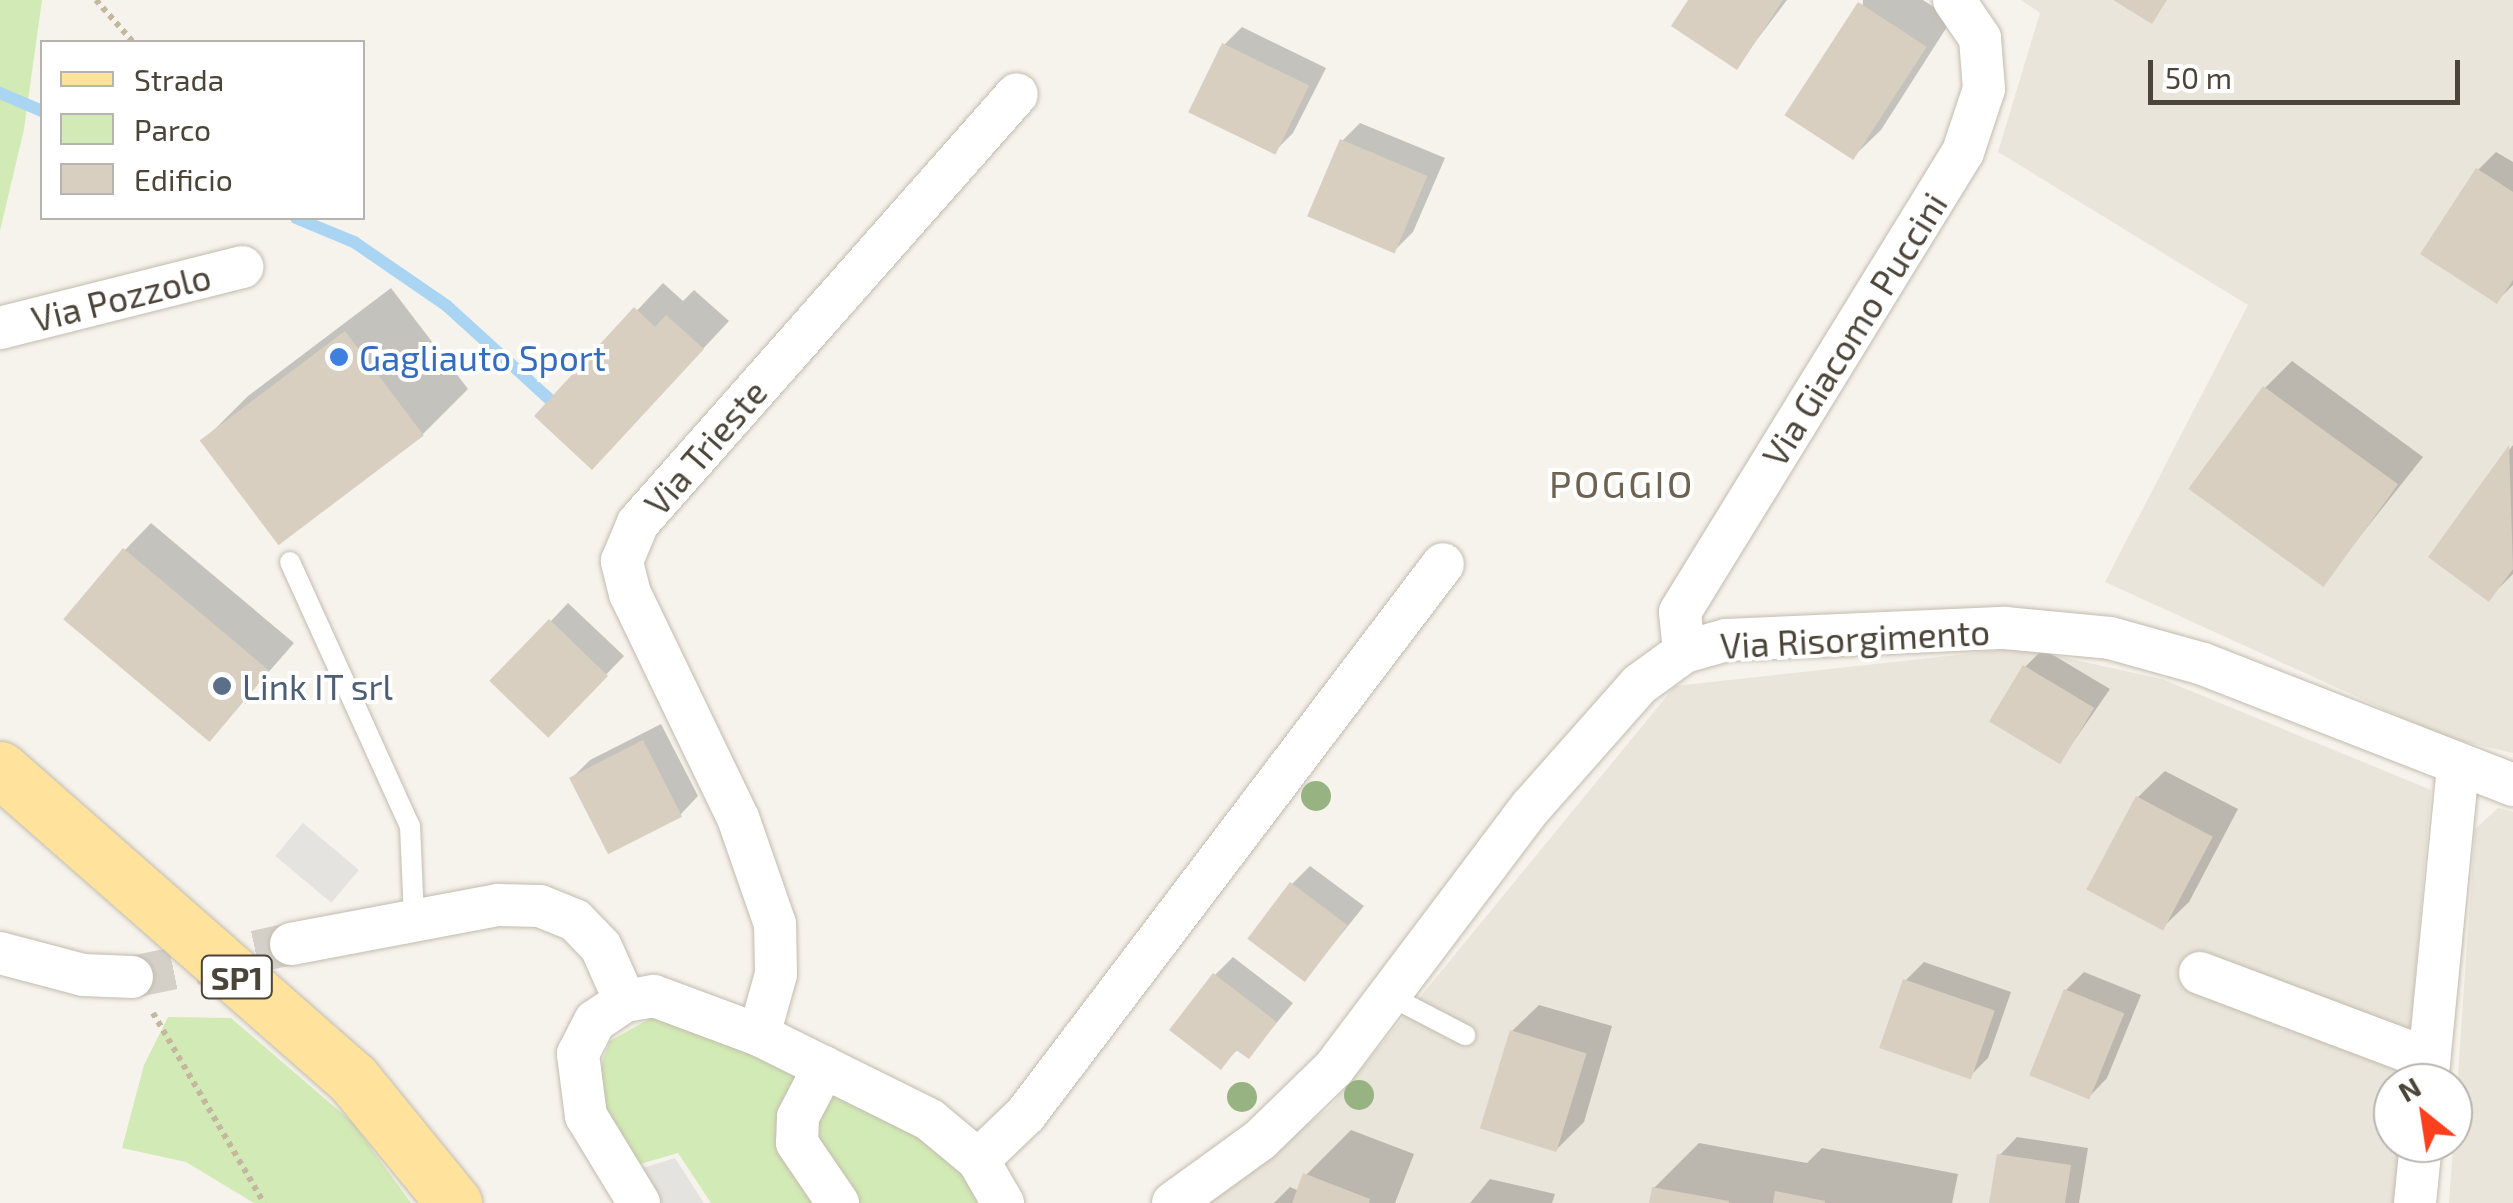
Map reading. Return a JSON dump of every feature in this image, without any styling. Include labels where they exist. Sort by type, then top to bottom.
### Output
[{"type":"main road","name":"SP1","points":[[0,769],[353,1079],[454,1203]]},
{"type":"street","name":"Via Giacomo Puccini","points":[[1684,652],[1680,612],[1962,152],[1984,89],[1980,38],[1954,0]]},
{"type":"street","name":"Via Trieste","points":[[759,1035],[776,974],[775,924],[738,818],[630,594],[622,560],[638,522],[1017,94]]},
{"type":"street","name":"Via Pozzolo","points":[[0,328],[242,267]]},
{"type":"street","points":[[978,1160],[1026,1114],[1443,564]]},
{"type":"street","name":"Via Risorgimento","points":[[1173,1203],[1260,1140],[1334,1068],[1532,806],[1640,684],[1684,652],[1726,640],[2005,628],[2110,638],[2203,664],[2513,784]]},
{"type":"street","points":[[2429,1063],[2458,765]]},
{"type":"street","points":[[291,944],[498,904],[540,906],[575,920],[601,947],[625,1001]]},
{"type":"street","points":[[0,953],[82,974],[132,978]]},
{"type":"street","points":[[2200,974],[2409,1063]]},
{"type":"street","points":[[639,1203],[600,1147],[577,1084],[578,1054],[595,1021],[625,1001],[654,996],[684,1002],[759,1035],[930,1120],[978,1160],[1002,1203]]},
{"type":"street","points":[[824,1067],[798,1117],[797,1142],[838,1203]]},
{"type":"street","points":[[2416,1203],[2419,1163]]},
{"type":"lane","points":[[290,562],[410,826],[414,919]]},
{"type":"lane","points":[[1390,996],[1465,1035]]},
{"type":"path","points":[[96,0],[131,40]]},
{"type":"path","points":[[132,978],[264,1203]]},
{"type":"shaded area","points":[[2021,0],[2513,0],[2513,753],[2447,738],[2105,582],[2248,305],[1998,152],[2040,13]]},
{"type":"shaded area","points":[[2020,648],[2162,679],[2431,790],[2408,1063],[2373,1063],[2373,1163],[2399,1163],[2396,1203],[1204,1203],[1330,1107],[1675,686]]},
{"type":"shaded area","points":[[2498,808],[2513,812],[2513,1203],[2449,1203],[2452,1163],[2473,1163],[2473,1063],[2459,1063],[2475,829]]},
{"type":"shaded area","points":[[303,823],[359,870],[331,903],[275,856]]},
{"type":"shaded area","points":[[675,1158],[704,1203],[662,1203],[640,1169]]},
{"type":"green space","points":[[0,0],[42,0],[24,129],[0,231]]},
{"type":"green space","points":[[658,1014],[681,1017],[918,1135],[943,1150],[973,1184],[977,1203],[711,1203],[678,1153],[633,1166],[616,1140],[599,1087],[602,1062],[610,1041]]},
{"type":"green space","points":[[168,1017],[231,1018],[352,1122],[411,1203],[254,1203],[186,1162],[122,1148],[144,1065]]},
{"type":"building","points":[[1688,0],[1783,0],[1737,70],[1671,26]]},
{"type":"building","points":[[2113,0],[2167,0],[2152,24]]},
{"type":"building","points":[[1858,2],[1927,47],[1853,160],[1784,115]]},
{"type":"building","points":[[1222,43],[1309,86],[1275,155],[1188,112]]},
{"type":"building","points":[[1340,139],[1427,176],[1395,253],[1307,216]]},
{"type":"building","points":[[2476,168],[2513,192],[2513,280],[2497,304],[2420,254]]},
{"type":"building","points":[[634,307],[655,327],[666,315],[704,349],[592,470],[534,416]]},
{"type":"building","points":[[345,331],[424,436],[278,545],[200,441]]},
{"type":"building","points":[[2263,386],[2398,484],[2323,587],[2188,489]]},
{"type":"building","points":[[2509,445],[2513,569],[2489,602],[2428,557]]},
{"type":"building","points":[[123,548],[269,671],[210,742],[63,619]]},
{"type":"building","points":[[549,619],[608,676],[548,738],[489,681]]},
{"type":"building","points":[[2023,665],[2094,708],[2060,764],[1989,722]]},
{"type":"building","points":[[643,740],[682,817],[608,854],[569,778]]},
{"type":"building","points":[[2136,796],[2213,837],[2163,930],[2086,890]]},
{"type":"building","points":[[1290,882],[1348,925],[1305,982],[1247,939]]},
{"type":"building","points":[[1213,973],[1277,1022],[1249,1059],[1236,1050],[1221,1070],[1169,1030]]},
{"type":"building","points":[[1903,979],[1995,1011],[1971,1080],[1879,1048]]},
{"type":"building","points":[[2064,989],[2124,1013],[2089,1100],[2029,1075]]},
{"type":"building","points":[[1510,1030],[1587,1053],[1556,1152],[1480,1128]]},
{"type":"building","points":[[1997,1154],[2071,1165],[2065,1203],[1989,1203]]},
{"type":"building","points":[[1303,1173],[1370,1199],[1369,1203],[1292,1203]]},
{"type":"building","points":[[1652,1187],[1729,1201],[1729,1203],[1649,1203]]},
{"type":"building","points":[[1775,1191],[1825,1201],[1825,1203],[1773,1203]]},
{"type":"waterway","points":[[0,93],[40,110]]},
{"type":"waterway","points":[[301,220],[354,242],[447,306],[558,407]]},
{"type":"tunnel","points":[[132,977],[291,944]]},
{"type":"place","name":"Gagliauto Sport","points":[[339,357]]},
{"type":"place","name":"Link IT srl","points":[[222,686]]},
{"type":"district","name":"POGGIO","points":[[1622,484]]}]
